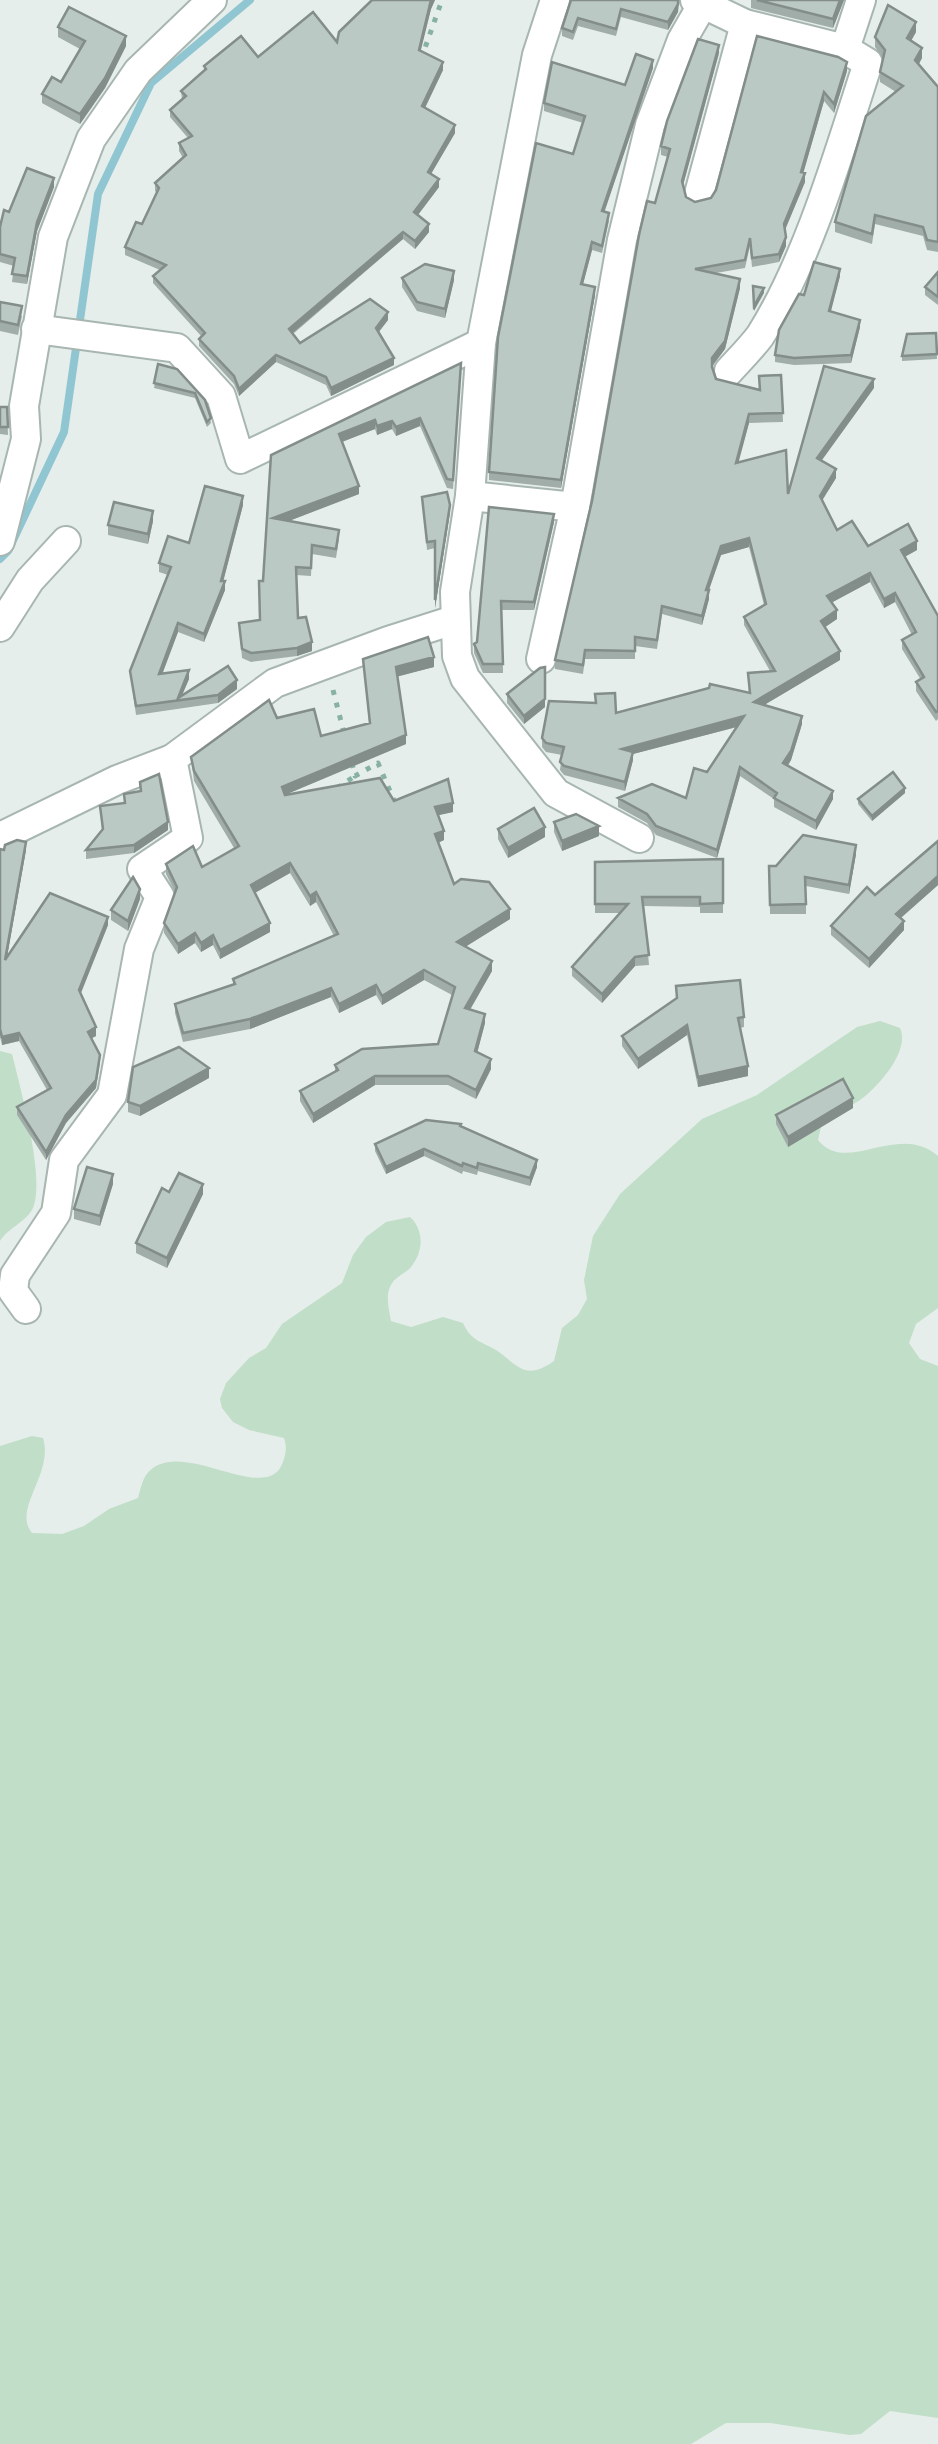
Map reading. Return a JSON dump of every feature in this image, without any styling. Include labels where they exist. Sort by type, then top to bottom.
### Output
[{"type":"street","points":[[0,541],[26,439],[24,406],[53,237],[91,140],[138,70],[212,0]]},
{"type":"street","points":[[555,0],[537,55],[481,344],[470,496],[455,592],[457,656],[465,678],[556,792],[639,838]]},
{"type":"street","points":[[845,50],[861,0]]},
{"type":"street","points":[[540,659],[575,508],[622,240],[650,125],[682,40],[702,1],[746,24],[845,50],[868,63],[840,149],[792,272],[759,336],[730,371]]},
{"type":"street","points":[[698,194],[746,24]]},
{"type":"street","points":[[36,329],[177,348],[221,396],[240,459],[481,344]]},
{"type":"street","points":[[470,496],[575,508]]},
{"type":"street","points":[[0,627],[30,580],[66,540]]},
{"type":"street","points":[[0,595],[0,627]]},
{"type":"street","points":[[0,837],[116,780],[172,759],[275,683],[454,620]]},
{"type":"street","points":[[26,1310],[13,1291],[15,1276],[56,1213],[64,1160],[112,1095],[139,949],[160,897],[142,869],[188,838],[172,759]]},
{"type":"path","points":[[421,60],[442,0]]},
{"type":"path","points":[[326,663],[346,738]]},
{"type":"path","points":[[350,758],[355,776]]},
{"type":"path","points":[[328,794],[378,763],[401,815]]},
{"type":"green space","points":[[880,1021],[900,1028],[897,1056],[864,1097],[822,1122],[818,1140],[830,1150],[843,1153],[906,1144],[923,1147],[938,1156],[938,1308],[916,1324],[909,1343],[920,1359],[938,1366],[938,2418],[890,2411],[861,2434],[850,2435],[770,2423],[726,2423],[691,2444],[0,2444],[0,1446],[32,1436],[43,1438],[43,1465],[27,1513],[32,1533],[62,1534],[138,1498],[146,1475],[160,1464],[178,1461],[259,1478],[274,1474],[284,1459],[284,1438],[233,1422],[220,1399],[226,1383],[249,1358],[266,1348],[282,1324],[342,1283],[353,1255],[366,1237],[386,1222],[410,1217],[420,1234],[420,1248],[411,1267],[390,1286],[391,1321],[411,1327],[443,1317],[463,1323],[474,1338],[524,1370],[545,1367],[554,1361],[562,1328],[578,1315],[587,1299],[584,1280],[593,1236],[620,1194],[702,1119],[757,1095],[857,1027]]},
{"type":"green space","points":[[0,1051],[12,1054],[30,1133],[36,1195],[26,1217],[0,1241]]},
{"type":"building","points":[[372,0],[431,0],[419,50],[443,62],[422,106],[455,125],[428,172],[439,179],[414,212],[429,224],[415,241],[403,232],[289,329],[300,343],[370,299],[388,312],[376,328],[394,358],[331,388],[326,377],[276,355],[239,389],[234,376],[199,339],[205,333],[153,276],[166,265],[125,247],[136,222],[142,224],[159,188],[155,183],[186,155],[179,143],[192,136],[170,110],[186,96],[181,91],[206,69],[204,66],[241,36],[258,57],[313,12],[337,42],[339,32]]},
{"type":"building","points":[[571,0],[678,0],[678,4],[668,22],[621,9],[616,29],[578,18],[573,32],[562,28]]},
{"type":"building","points":[[757,0],[840,0],[833,19]]},
{"type":"building","points":[[888,5],[916,22],[907,38],[922,48],[915,60],[938,87],[938,242],[927,240],[923,227],[875,215],[872,234],[835,222],[866,116],[903,86],[880,72],[885,50],[875,37]]},
{"type":"building","points":[[69,7],[126,36],[105,78],[80,114],[42,94],[52,77],[61,82],[85,41],[58,27]]},
{"type":"building","points":[[757,36],[847,62],[834,104],[824,92],[801,172],[805,173],[784,224],[786,237],[779,254],[752,258],[750,238],[745,260],[695,269],[740,279],[725,341],[712,358],[716,379],[760,390],[759,376],[781,375],[783,413],[749,414],[736,463],[786,450],[788,494],[824,366],[874,379],[817,458],[836,469],[820,496],[837,530],[852,521],[868,546],[908,524],[917,541],[901,550],[938,616],[938,711],[916,682],[924,677],[902,640],[916,632],[895,593],[884,599],[870,573],[827,596],[837,610],[821,621],[840,651],[754,702],[802,716],[783,763],[833,791],[816,821],[774,798],[777,793],[740,767],[717,850],[656,826],[647,814],[618,798],[652,784],[686,798],[694,768],[707,772],[744,716],[622,749],[633,752],[625,782],[564,766],[560,762],[564,747],[546,743],[542,738],[549,701],[596,703],[595,694],[615,693],[616,713],[709,688],[710,684],[750,693],[748,673],[775,671],[744,617],[766,604],[749,538],[721,546],[702,616],[662,606],[657,640],[635,637],[635,651],[585,650],[583,665],[555,660],[592,501],[639,235],[647,201],[655,203],[670,149],[661,146],[667,121],[698,39],[719,45],[682,181],[686,197],[695,202],[711,198]]},
{"type":"building","points":[[636,54],[653,60],[602,211],[609,213],[602,246],[592,242],[581,284],[595,287],[561,480],[489,472],[498,337],[536,143],[573,154],[585,116],[544,103],[552,62],[625,85]]},
{"type":"building","points":[[27,168],[54,178],[37,222],[27,276],[12,274],[15,258],[0,254],[0,227],[4,210],[9,212]]},
{"type":"building","points":[[814,262],[840,269],[829,311],[860,320],[851,355],[775,355],[779,330],[799,294],[804,295]]},
{"type":"building","points":[[425,264],[454,271],[445,309],[417,302],[402,278]]},
{"type":"building","points":[[938,272],[938,297],[925,287]]},
{"type":"building","points":[[753,286],[764,288],[754,306]]},
{"type":"building","points":[[0,302],[22,306],[18,325],[0,321]]},
{"type":"building","points":[[936,333],[937,354],[902,356],[907,334]]},
{"type":"building","points":[[461,363],[453,480],[447,479],[420,418],[396,427],[392,421],[377,426],[375,420],[339,434],[359,486],[273,518],[339,530],[336,549],[312,545],[311,568],[296,567],[298,618],[306,617],[312,642],[297,648],[251,653],[242,649],[239,623],[260,620],[259,581],[263,581],[271,455]]},
{"type":"building","points":[[158,364],[177,369],[205,400],[211,418],[207,422],[195,393],[154,383]]},
{"type":"building","points":[[0,407],[7,407],[8,427],[0,427]]},
{"type":"building","points":[[205,486],[243,496],[221,581],[225,581],[204,634],[178,623],[159,674],[189,670],[178,698],[228,666],[237,680],[218,695],[136,706],[130,671],[171,567],[159,563],[168,536],[189,543]]},
{"type":"building","points":[[447,492],[450,505],[435,600],[435,541],[427,542],[422,497]]},
{"type":"building","points":[[114,502],[153,511],[148,534],[108,525]]},
{"type":"building","points":[[489,507],[554,514],[534,602],[501,601],[503,664],[483,664],[474,644]]},
{"type":"building","points":[[428,637],[434,657],[396,667],[406,735],[282,787],[285,795],[380,778],[394,801],[448,779],[453,803],[435,807],[444,831],[435,834],[454,884],[461,879],[489,882],[510,909],[457,942],[492,961],[465,1008],[485,1014],[475,1051],[491,1059],[476,1090],[448,1076],[375,1076],[313,1114],[300,1091],[338,1070],[335,1065],[362,1049],[438,1044],[455,987],[424,970],[382,996],[376,985],[339,1004],[331,988],[250,1019],[183,1033],[175,1004],[235,984],[233,979],[338,934],[316,892],[310,896],[290,863],[251,885],[270,923],[220,950],[213,935],[201,943],[195,933],[178,944],[164,923],[177,887],[166,864],[193,846],[202,867],[239,846],[194,771],[191,757],[269,700],[277,718],[314,709],[321,736],[370,723],[363,659]]},
{"type":"building","points":[[545,667],[545,699],[524,716],[507,694]]},
{"type":"building","points":[[893,772],[905,788],[872,816],[858,799]]},
{"type":"building","points":[[159,774],[168,822],[134,845],[86,850],[103,829],[100,806],[125,803],[124,794],[141,791],[140,782]]},
{"type":"building","points":[[534,808],[545,827],[508,848],[498,829]]},
{"type":"building","points":[[576,814],[599,826],[562,841],[554,822]]},
{"type":"building","points":[[803,835],[856,845],[849,885],[805,877],[806,904],[770,905],[769,866],[776,866]]},
{"type":"building","points":[[17,840],[26,842],[5,960],[50,893],[108,917],[79,990],[96,1027],[88,1032],[100,1055],[96,1080],[66,1115],[46,1152],[17,1107],[51,1088],[19,1033],[2,1037],[0,1029],[0,849]]},
{"type":"building","points":[[938,841],[938,876],[896,914],[904,921],[869,959],[831,926],[867,887],[875,895]]},
{"type":"building","points":[[723,859],[723,903],[700,904],[700,897],[642,897],[649,955],[635,957],[602,994],[572,967],[628,904],[595,904],[595,862]]},
{"type":"building","points":[[133,877],[140,889],[128,921],[111,910]]},
{"type":"building","points":[[740,980],[744,1017],[738,1018],[748,1066],[698,1077],[687,1025],[638,1059],[622,1036],[677,998],[676,986]]},
{"type":"building","points":[[179,1047],[209,1068],[140,1106],[128,1102],[133,1067]]},
{"type":"building","points":[[843,1079],[853,1098],[788,1137],[776,1115]]},
{"type":"building","points":[[426,1120],[461,1124],[537,1160],[530,1178],[478,1163],[477,1168],[463,1163],[462,1166],[424,1149],[386,1167],[375,1144]]},
{"type":"building","points":[[87,1167],[113,1174],[100,1216],[74,1209]]},
{"type":"building","points":[[179,1173],[203,1184],[167,1258],[136,1243],[162,1188],[169,1192]]},
{"type":"waterway","points":[[0,559],[8,551],[64,432],[98,194],[151,83],[250,0]]}]
